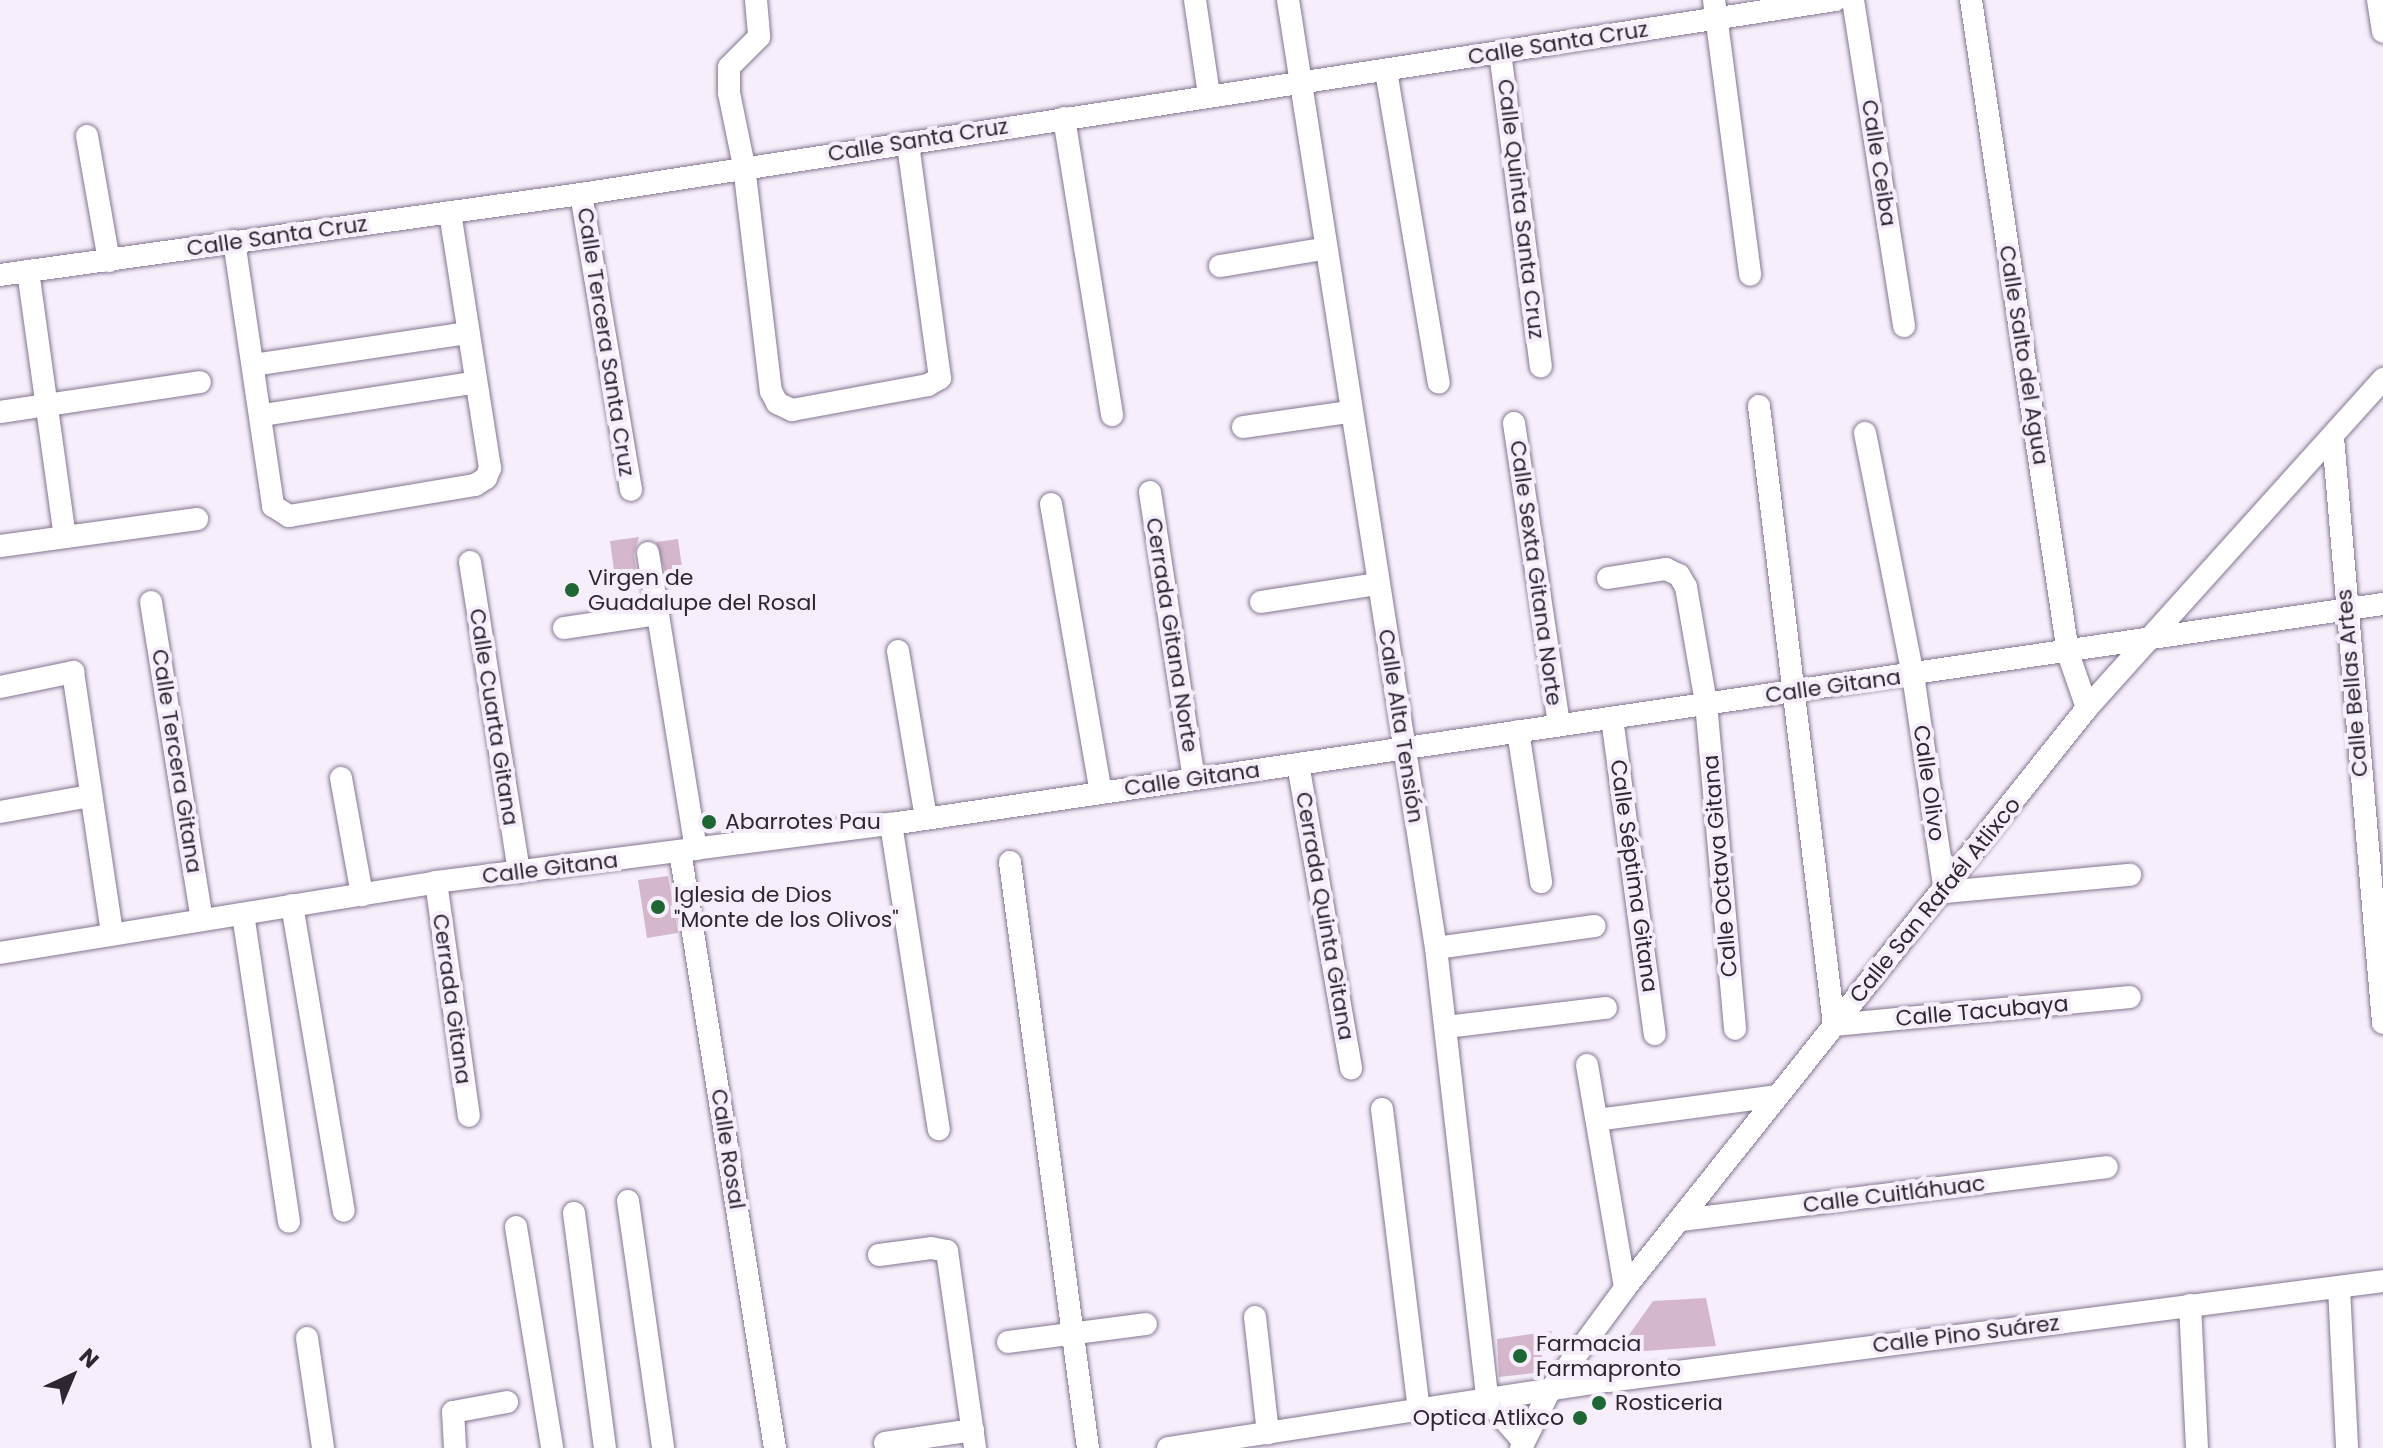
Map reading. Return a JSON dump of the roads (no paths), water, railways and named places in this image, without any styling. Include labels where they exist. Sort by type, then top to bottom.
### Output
[{"type":"street","points":[[756,0],[759,37],[729,67],[729,93],[744,166],[771,391],[777,403],[792,410],[928,385],[940,378],[908,143]]},
{"type":"street","points":[[1195,0],[1209,95]]},
{"type":"street","name":"Calle Alta Tensión","points":[[1288,0],[1323,249],[1406,745],[1436,948],[1488,1401]]},
{"type":"street","name":"Calle Santa Cruz","points":[[0,275],[581,194],[744,166],[1386,71],[1716,9],[1835,0]]},
{"type":"street","name":"Calle Ceiba","points":[[1853,0],[1904,326]]},
{"type":"street","name":"Calle Salto del Agua","points":[[1971,0],[2068,653],[2087,708]]},
{"type":"street","points":[[2378,0],[2383,32]]},
{"type":"street","points":[[1716,9],[1750,275]]},
{"type":"street","name":"Calle Quinta Santa Cruz","points":[[1500,52],[1541,366]]},
{"type":"street","points":[[1386,71],[1439,383]]},
{"type":"street","points":[[1064,118],[1112,415]]},
{"type":"street","points":[[87,136],[109,261]]},
{"type":"street","name":"Calle Tercera Santa Cruz","points":[[581,194],[631,490]]},
{"type":"street","points":[[234,241],[263,415],[273,506],[289,516],[475,485],[486,478],[490,468],[473,383],[450,212]]},
{"type":"street","points":[[1220,266],[1323,249]]},
{"type":"street","points":[[28,271],[65,536]]},
{"type":"street","points":[[253,365],[466,333]]},
{"type":"street","name":"Calle San Rafaél Atlixco","points":[[1522,1445],[1549,1392],[1625,1288],[1682,1220],[1776,1096],[1945,892],[2087,708],[2383,379]]},
{"type":"street","points":[[0,412],[200,382]]},
{"type":"street","points":[[263,415],[473,383]]},
{"type":"street","points":[[1759,406],[1797,692],[1834,1025]]},
{"type":"street","points":[[1243,427],[1349,412]]},
{"type":"street","name":"Calle Sexta Gitana Norte","points":[[1514,423],[1559,724]]},
{"type":"street","name":"Calle Olivo","points":[[1865,433],[1913,675],[1945,892]]},
{"type":"street","name":"Calle Bellas Artes","points":[[2333,437],[2345,608],[2383,1023]]},
{"type":"street","name":"Cerrada Gitana Norte","points":[[1150,492],[1194,779]]},
{"type":"street","points":[[1051,504],[1101,792]]},
{"type":"street","points":[[0,546],[197,519]]},
{"type":"street","name":"Calle Rosal","points":[[648,553],[775,1448]]},
{"type":"street","name":"Calle Cuarta Gitana","points":[[470,562],[519,872]]},
{"type":"street","name":"Calle Octava Gitana","points":[[1608,578],[1666,569],[1679,575],[1686,587],[1706,703],[1735,1029]]},
{"type":"street","points":[[1261,602],[1377,584]]},
{"type":"street","name":"Calle Tercera Gitana","points":[[151,602],[202,919]]},
{"type":"street","name":"Calle Gitana","points":[[0,953],[436,882],[891,824],[1298,764],[1406,745],[2068,653],[2153,635],[2383,604]]},
{"type":"street","points":[[564,628],[658,614]]},
{"type":"street","points":[[898,651],[926,818]]},
{"type":"street","points":[[0,687],[73,672],[112,934]]},
{"type":"street","name":"Calle Séptima Gitana","points":[[1612,718],[1655,1034]]},
{"type":"street","points":[[1518,731],[1541,882]]},
{"type":"street","name":"Cerrada Quinta Gitana","points":[[1298,764],[1351,1068]]},
{"type":"street","points":[[341,778],[362,895]]},
{"type":"street","points":[[0,812],[90,796]]},
{"type":"street","points":[[891,824],[939,1129]]},
{"type":"street","points":[[1010,862],[1088,1448]]},
{"type":"street","points":[[1945,892],[2130,875]]},
{"type":"street","name":"Cerrada Gitana","points":[[436,882],[469,1116]]},
{"type":"street","points":[[292,905],[344,1211]]},
{"type":"street","points":[[243,914],[289,1222]]},
{"type":"street","points":[[1436,948],[1594,926]]},
{"type":"street","name":"Calle Tacubaya","points":[[1834,1025],[2130,997]]},
{"type":"street","points":[[1446,1027],[1606,1008]]},
{"type":"street","points":[[1587,1065],[1625,1288]]},
{"type":"street","points":[[1597,1120],[1776,1096]]},
{"type":"street","points":[[1382,1109],[1419,1410]]},
{"type":"street","name":"Calle Cuitláhuac","points":[[1682,1220],[2107,1167]]},
{"type":"street","points":[[628,1201],[663,1448]]},
{"type":"street","points":[[574,1213],[605,1448]]},
{"type":"street","points":[[516,1227],[552,1448]]},
{"type":"street","points":[[879,1255],[931,1248],[947,1251],[974,1439],[885,1443]]},
{"type":"street","name":"Calle Pino Suárez","points":[[1168,1448],[1549,1392],[2383,1281]]},
{"type":"street","points":[[2339,1288],[2347,1448]]},
{"type":"street","points":[[2190,1305],[2194,1448]]},
{"type":"street","points":[[1255,1317],[1268,1433]]},
{"type":"street","points":[[1008,1342],[1146,1324]]},
{"type":"street","points":[[307,1338],[323,1448]]},
{"type":"street","points":[[1488,1401],[1522,1445]]},
{"type":"street","points":[[455,1448],[453,1412],[507,1402]]},
{"type":"place","name":"Virgen de Guadalupe del Rosal","points":[[572,590]]},
{"type":"place","name":"Abarrotes Pau","points":[[709,822]]},
{"type":"place","name":"Iglesia de Dios \"Monte de los Olivos\"","points":[[658,907]]},
{"type":"place","name":"Farmacia Farmapronto","points":[[1520,1356]]},
{"type":"place","name":"Rosticeria","points":[[1599,1403]]},
{"type":"place","name":"Optica Atlixco","points":[[1580,1418]]}]
